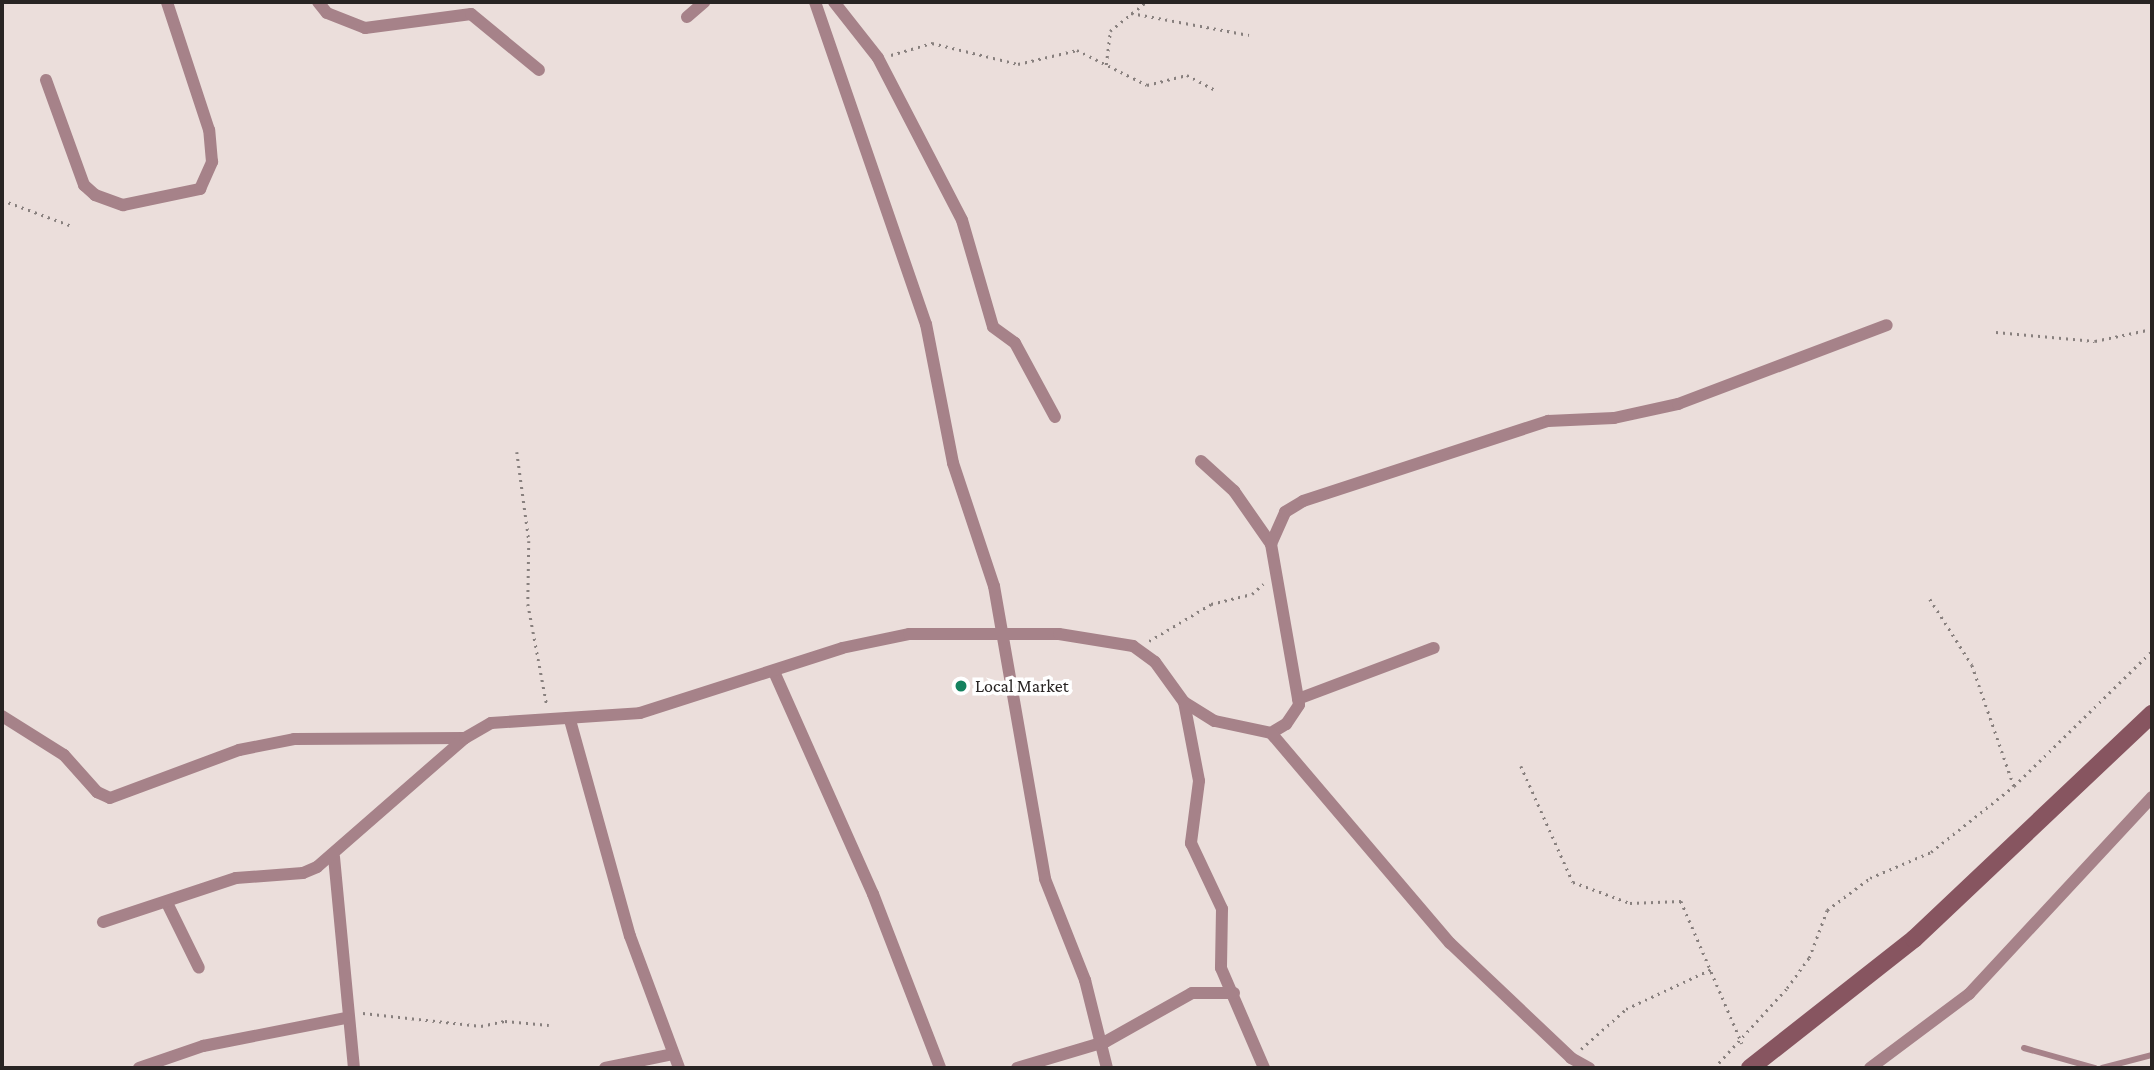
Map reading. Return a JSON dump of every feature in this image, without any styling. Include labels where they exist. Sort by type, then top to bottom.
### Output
[{"type":"main road","points":[[1750,1068],[1914,939],[2152,714]]},
{"type":"street","points":[[46,80],[84,185],[95,195],[122,205],[200,189],[212,162],[209,130],[167,2]]},
{"type":"street","points":[[318,2],[327,13],[365,28],[471,14],[539,70]]},
{"type":"street","points":[[687,17],[704,2]]},
{"type":"street","points":[[814,2],[926,324],[953,463],[994,586],[1045,879],[1105,1042],[1107,1068]]},
{"type":"street","points":[[834,2],[878,58],[962,220],[993,327],[1015,343],[1055,418]]},
{"type":"street","points":[[1271,544],[1285,512],[1303,501],[1548,421],[1614,418],[1678,404],[1887,326]]},
{"type":"street","points":[[1201,461],[1234,491],[1271,544],[1298,699],[1298,711],[1271,733]]},
{"type":"street","points":[[103,922],[236,878],[303,873],[334,857],[465,738],[510,718],[570,720],[640,713],[775,674],[842,648],[909,634],[1059,634],[1137,648],[1184,702],[1215,721],[1271,733],[1418,909],[1570,1058],[1589,1068]]},
{"type":"street","points":[[1298,699],[1434,648]]},
{"type":"street","points":[[775,674],[873,894],[940,1068]]},
{"type":"street","points":[[1184,702],[1199,781],[1191,844],[1220,900],[1221,968],[1264,1068]]},
{"type":"street","points":[[2,716],[64,755],[97,792],[110,798],[239,750],[294,739],[465,738]]},
{"type":"street","points":[[570,720],[630,936],[676,1061]]},
{"type":"street","points":[[1870,1068],[1969,994],[2152,797]]},
{"type":"street","points":[[334,857],[346,1014],[354,1068]]},
{"type":"street","points":[[167,902],[199,968]]},
{"type":"street","points":[[1017,1068],[1105,1042],[1192,993],[1234,993]]},
{"type":"street","points":[[139,1068],[203,1046],[346,1014]]},
{"type":"street","points":[[605,1068],[676,1061],[690,1068]]},
{"type":"lane","points":[[2024,1048],[2095,1068]]},
{"type":"lane","points":[[2102,1068],[2152,1055]]},
{"type":"path","points":[[1106,65],[1110,31],[1146,2]]},
{"type":"path","points":[[1131,13],[1249,35]]},
{"type":"path","points":[[878,58],[932,43],[1018,64],[1077,50],[1147,85],[1187,75],[1217,91]]},
{"type":"path","points":[[2,200],[72,226]]},
{"type":"path","points":[[1996,332],[2095,341],[2152,329]]},
{"type":"path","points":[[517,452],[529,541],[528,604],[549,720]]},
{"type":"path","points":[[1137,648],[1211,604],[1252,594],[1275,562]]},
{"type":"path","points":[[1930,599],[1972,665],[2014,786]]},
{"type":"path","points":[[1714,1068],[1742,1043],[1808,958],[1827,910],[1870,878],[1931,852],[2014,786],[2152,651]]},
{"type":"path","points":[[1521,766],[1573,882],[1630,902],[1682,901],[1714,968],[1742,1043]]},
{"type":"path","points":[[1570,1058],[1626,1009],[1714,968]]},
{"type":"path","points":[[346,1014],[481,1026],[505,1021],[549,1025]]},
{"type":"place","name":"Local Market","points":[[961,686]]}]
